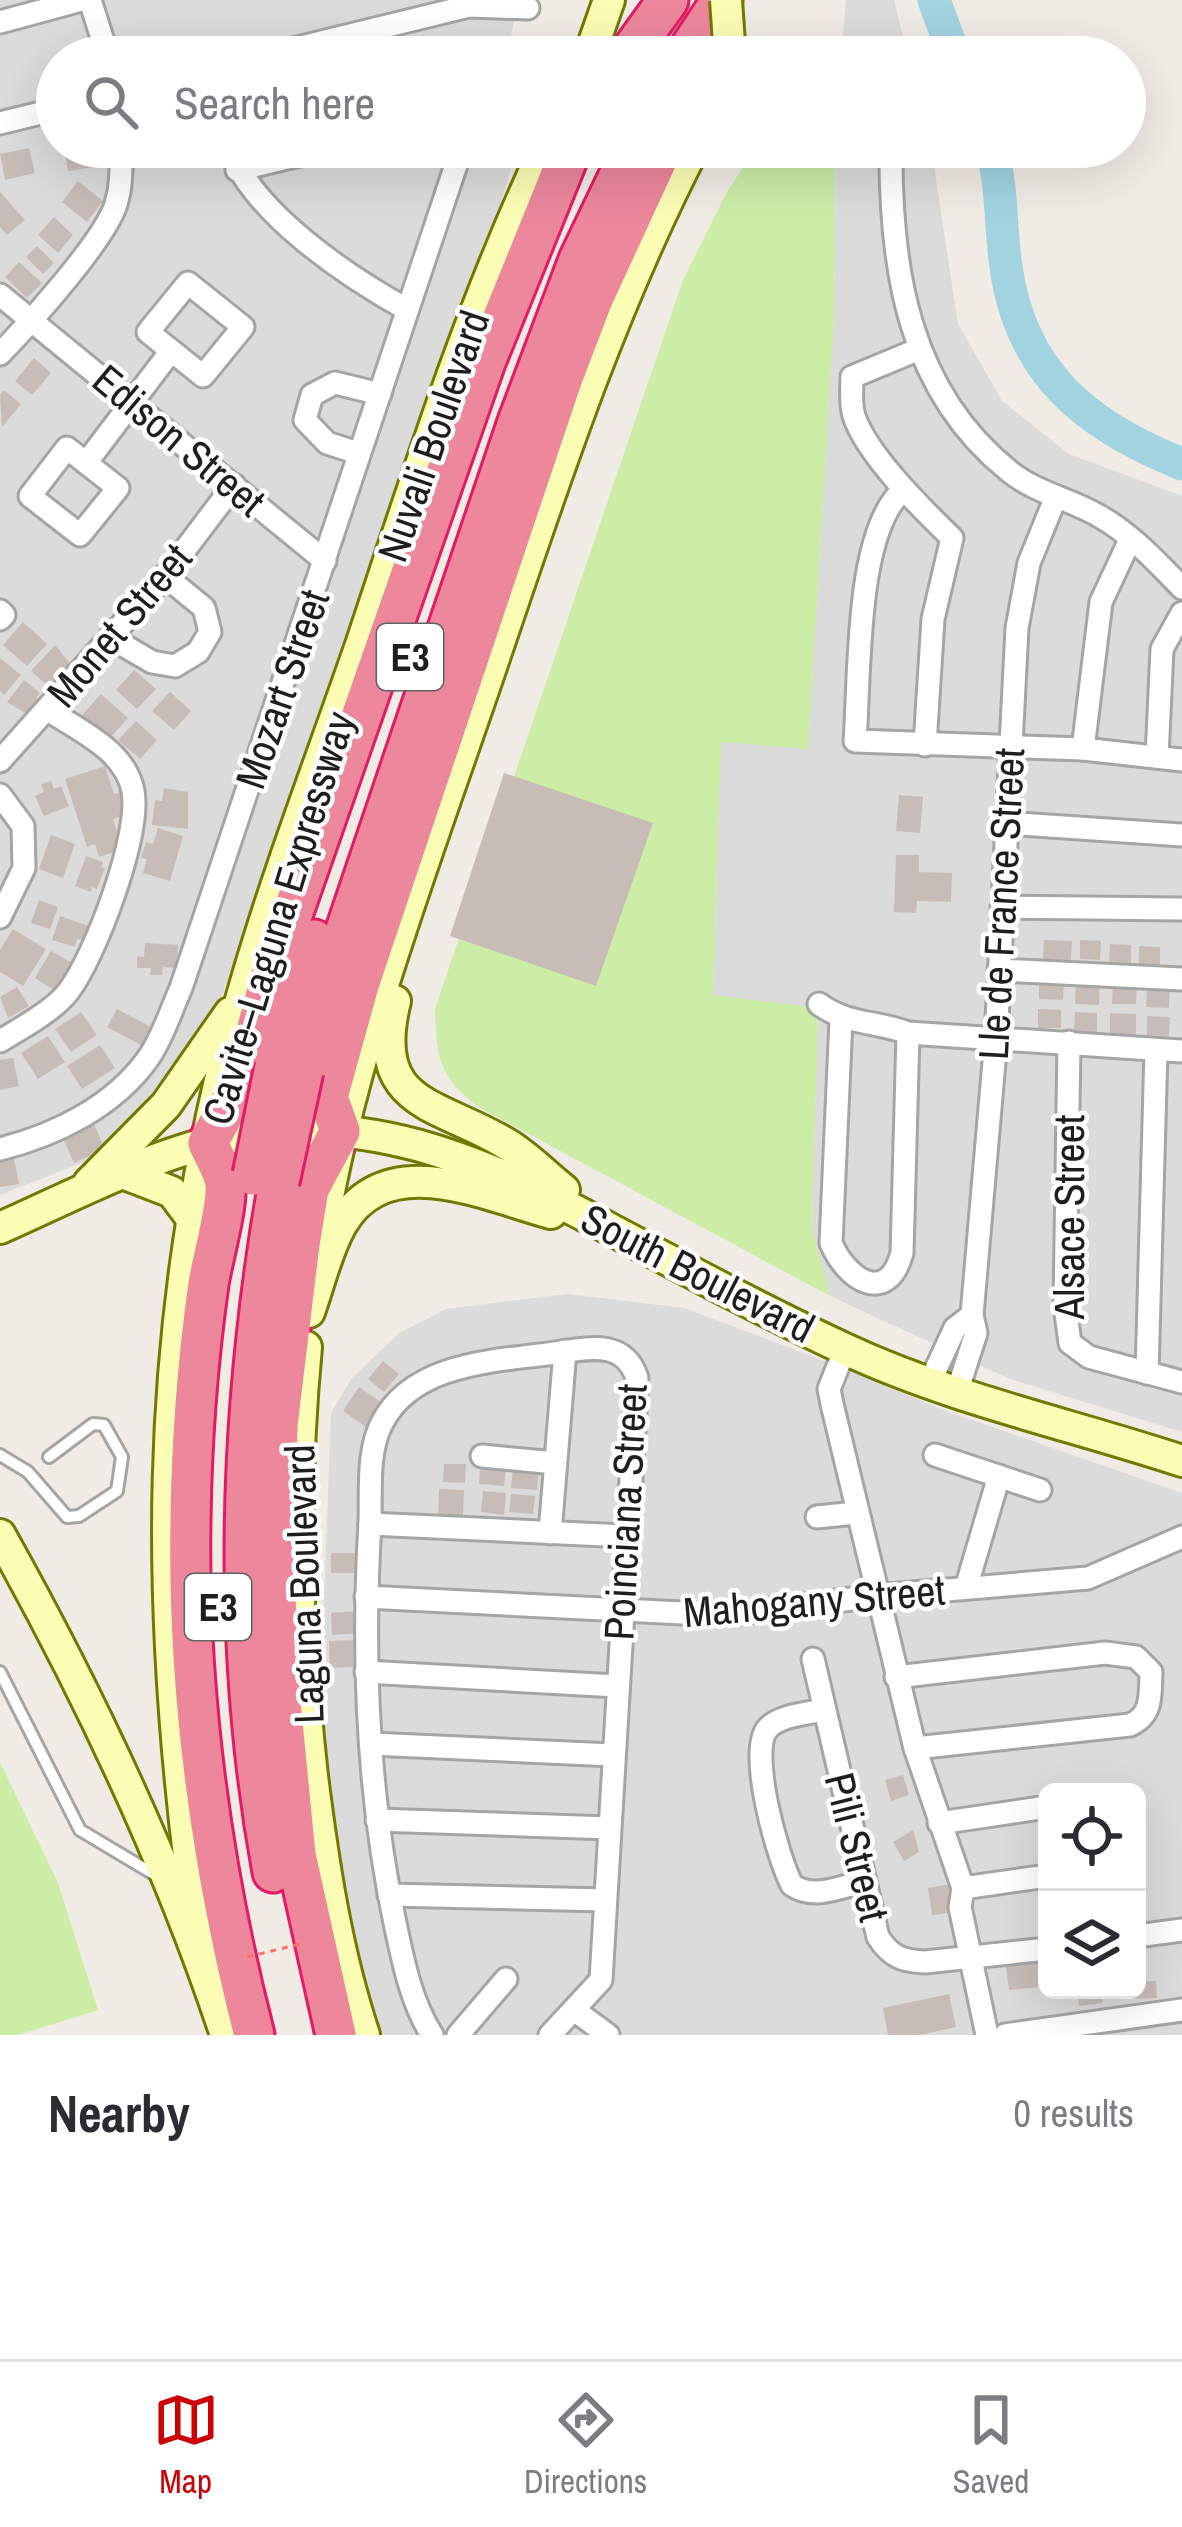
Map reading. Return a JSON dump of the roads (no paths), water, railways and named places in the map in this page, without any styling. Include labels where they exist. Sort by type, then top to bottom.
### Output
[{"type":"highway","points":[[642,36],[668,0]]},
{"type":"highway","points":[[666,36],[687,0]]},
{"type":"highway","points":[[699,36],[726,0]]},
{"type":"highway","points":[[712,36],[726,0]]},
{"type":"highway","points":[[254,2035],[232,1943],[195,1674],[190,1520],[195,1424],[208,1286],[225,1185],[208,1143],[244,1077],[272,975],[484,362],[563,168]]},
{"type":"highway","name":"Cavite–Laguna Expressway","points":[[282,2035],[244,1872],[231,1787],[215,1544],[223,1372],[289,1069],[298,987],[483,443],[554,251],[592,168]]},
{"type":"highway","name":"Cavite–Laguna Expressway","points":[[289,1069],[328,983],[518,422],[579,260],[623,168]]},
{"type":"highway","points":[[336,2035],[296,1855],[278,1671],[278,1425],[309,1189],[340,1131],[328,1097],[384,906],[562,380],[593,298],[653,168]]},
{"type":"highway","name":"Cavite–Laguna Expressway","points":[[266,1178],[264,1268],[244,1484],[247,1621],[259,1785],[272,1867],[310,2035]]},
{"type":"main road","points":[[596,36],[609,0]]},
{"type":"main road","points":[[726,0],[729,36]]},
{"type":"main road","name":"Nuvali Boulevard","points":[[208,1143],[244,987],[489,273],[536,168]]},
{"type":"main road","points":[[340,1131],[429,847],[577,418],[650,233],[683,168]]},
{"type":"main road","points":[[429,847],[418,928],[388,1034],[394,1070],[426,1105],[506,1143],[609,1228]]},
{"type":"main road","points":[[79,1193],[187,1079],[244,987]]},
{"type":"main road","name":"South Boulevard","points":[[0,1228],[208,1143],[275,1132],[340,1131],[398,1138],[471,1160],[850,1351],[943,1387],[1182,1461]]},
{"type":"main road","name":"Laguna Boulevard","points":[[340,1131],[309,1312],[296,1522],[302,1686],[322,1855],[352,2001],[364,2035]]},
{"type":"main road","points":[[206,1973],[180,1794],[166,1556],[170,1399],[208,1143]]},
{"type":"main road","points":[[125,1174],[172,1192],[193,1220]]},
{"type":"main road","points":[[309,1312],[343,1222],[366,1196],[388,1184],[431,1182],[609,1228]]},
{"type":"main road","points":[[0,1534],[123,1770],[173,1887],[226,2035]]},
{"type":"street","points":[[0,22],[86,0],[100,36]]},
{"type":"street","points":[[346,36],[469,6],[528,8]]},
{"type":"street","points":[[0,123],[36,114]]},
{"type":"street","points":[[0,355],[34,319],[115,210],[121,168]]},
{"type":"street","points":[[237,170],[245,168]]},
{"type":"street","name":"Mozart Street","points":[[0,1149],[41,1139],[103,1104],[149,1056],[181,988],[455,168]]},
{"type":"street","points":[[891,168],[900,282],[917,350],[955,413],[1009,471],[1055,499],[1097,514],[1182,588]]},
{"type":"street","points":[[237,170],[334,264],[406,309]]},
{"type":"street","points":[[188,283],[243,327],[203,376],[171,351],[148,332],[188,283]]},
{"type":"street","name":"Edison Street","points":[[0,295],[325,560]]},
{"type":"street","points":[[917,350],[852,377],[854,417],[903,490],[952,538],[933,619],[925,745]]},
{"type":"street","points":[[86,463],[171,351]]},
{"type":"street","points":[[358,452],[327,443],[305,420],[312,395],[335,383],[380,394]]},
{"type":"street","name":"Monet Street","points":[[0,761],[165,576],[234,485]]},
{"type":"street","points":[[903,490],[886,505],[870,551],[855,740],[1083,749],[1182,760]]},
{"type":"street","name":"Lle de France Street","points":[[943,1387],[976,1333],[972,1316],[996,1040],[1017,628],[1029,563],[1055,499]]},
{"type":"street","points":[[1083,749],[1101,602],[1130,540]]},
{"type":"street","points":[[111,638],[152,662],[176,666],[198,652],[210,632],[204,608],[165,576]]},
{"type":"street","points":[[1156,757],[1162,649],[1182,613]]},
{"type":"street","points":[[0,1041],[67,994],[100,930],[128,851],[133,791],[113,752],[48,710]]},
{"type":"street","points":[[0,795],[22,826],[25,868],[0,917]]},
{"type":"street","points":[[1005,823],[1182,835]]},
{"type":"street","points":[[1002,907],[1182,909]]},
{"type":"street","points":[[999,970],[1182,979]]},
{"type":"street","points":[[819,1004],[841,1019],[888,1025],[908,1033],[1182,1051]]},
{"type":"street","points":[[841,1019],[831,1244],[841,1266],[873,1284],[887,1283],[896,1275],[902,1253],[908,1033]]},
{"type":"street","name":"Alsace Street","points":[[1070,1042],[1065,1306],[1070,1343],[1088,1357],[1182,1382]]},
{"type":"street","points":[[1147,1373],[1156,1050]]},
{"type":"street","name":"Poinciana Street","points":[[432,2035],[413,1996],[376,1820],[366,1672],[374,1449],[382,1422],[397,1402],[421,1383],[449,1370],[609,1349],[632,1363],[637,1378],[601,1980],[550,2035]]},
{"type":"street","points":[[850,1351],[832,1404],[915,1748],[963,1888],[960,1907],[987,2035]]},
{"type":"street","points":[[550,1533],[566,1352]]},
{"type":"street","points":[[935,1455],[1040,1490]]},
{"type":"street","points":[[482,1456],[556,1462]]},
{"type":"street","points":[[966,1588],[999,1476]]},
{"type":"street","points":[[817,1516],[856,1513]]},
{"type":"street","points":[[370,1524],[626,1536]]},
{"type":"street","name":"Mahogany Street","points":[[366,1597],[722,1615],[1088,1578],[1182,1537]]},
{"type":"street","points":[[896,1677],[1105,1653],[1136,1657],[1151,1672],[1149,1708],[1130,1725],[915,1748]]},
{"type":"street","name":"Pili Street","points":[[813,1659],[878,1937],[889,1953],[905,1961],[969,1959]]},
{"type":"street","points":[[366,1672],[616,1686]]},
{"type":"street","points":[[822,1710],[778,1721],[765,1730],[758,1757],[761,1774],[792,1885],[814,1893],[865,1881]]},
{"type":"street","points":[[371,1744],[613,1755]]},
{"type":"street","points":[[939,1823],[1038,1809]]},
{"type":"street","points":[[376,1820],[609,1828]]},
{"type":"street","points":[[963,1888],[1038,1877]]},
{"type":"street","points":[[389,1895],[605,1900]]},
{"type":"street","points":[[1146,1935],[1182,1930]]},
{"type":"street","points":[[969,1959],[1038,1949]]},
{"type":"street","points":[[458,2035],[506,1979]]},
{"type":"street","points":[[574,2010],[608,2035]]},
{"type":"street","points":[[1005,2035],[1182,2010]]},
{"type":"lane","points":[[1,1458],[28,1472],[67,1517],[79,1516],[117,1492],[122,1457],[104,1424],[93,1424],[50,1457]]},
{"type":"lane","points":[[0,1672],[80,1830],[173,1887]]},
{"type":"waterway","points":[[934,0],[947,36]]},
{"type":"waterway","points":[[996,168],[1014,305],[1043,366],[1089,413],[1182,464]]}]
